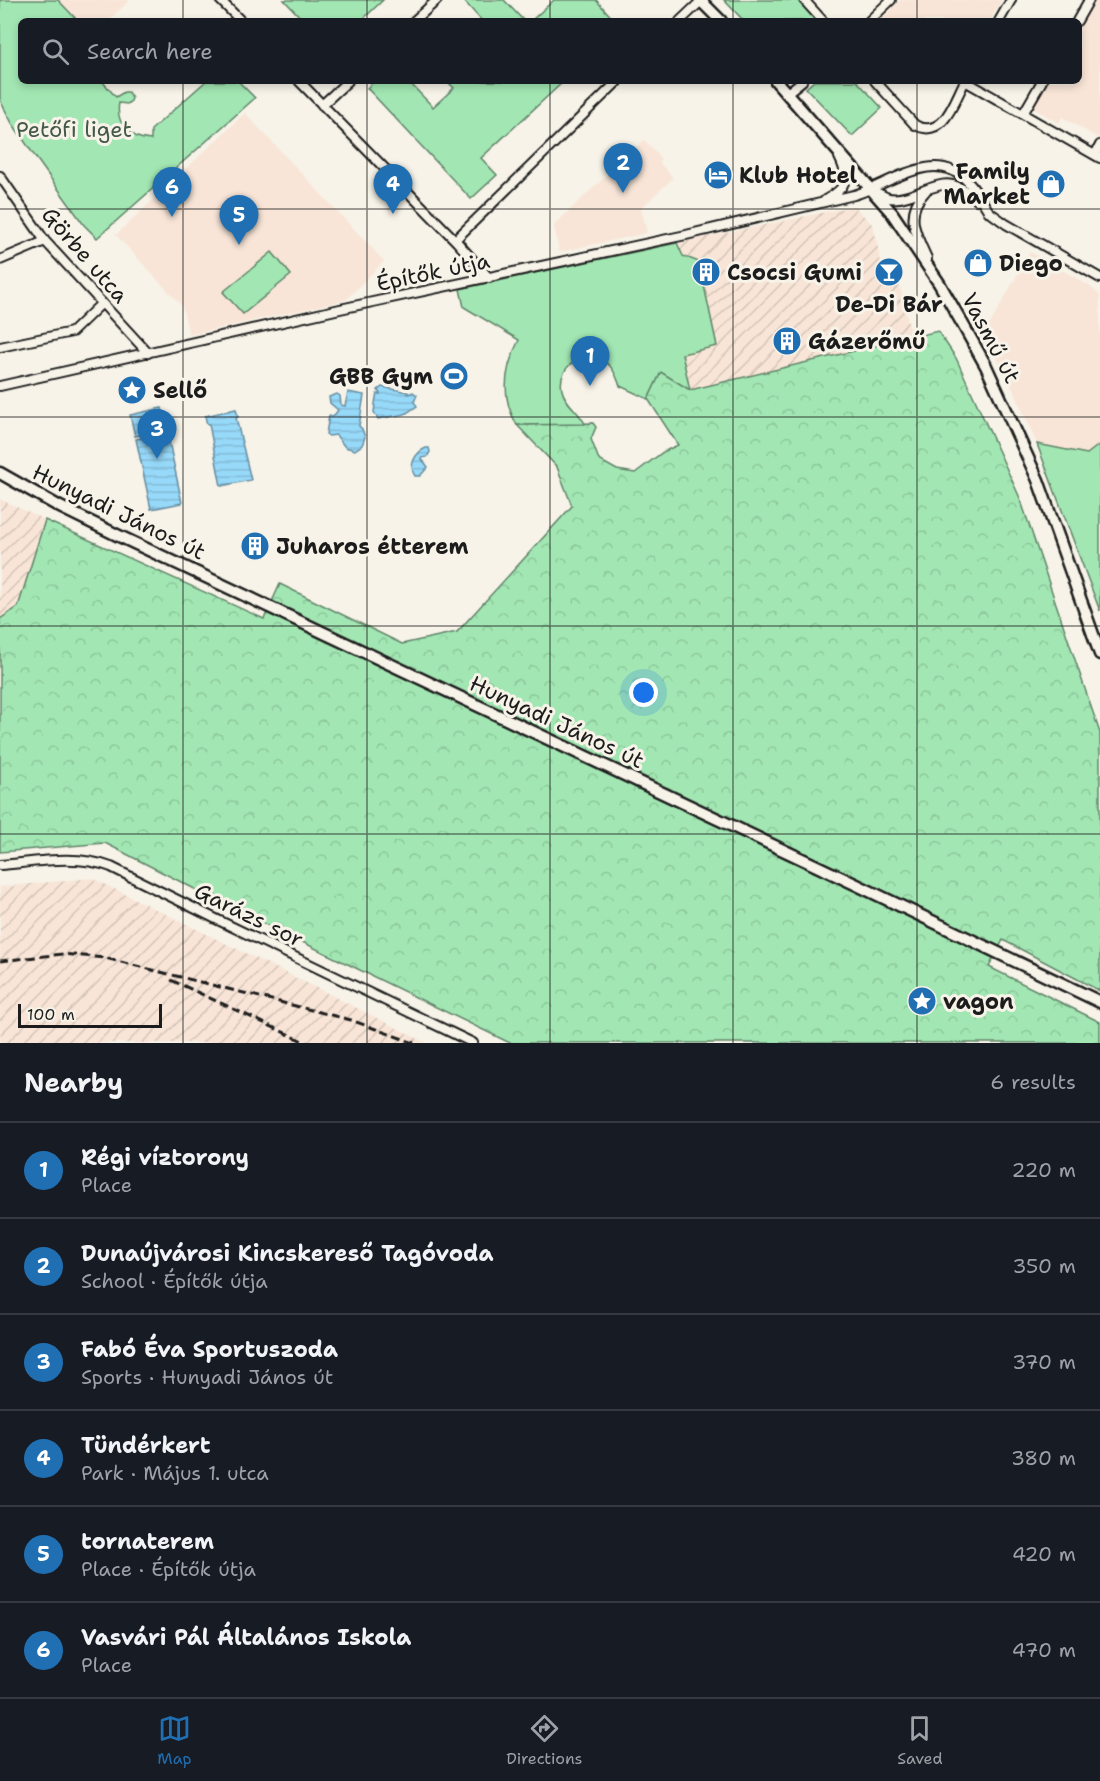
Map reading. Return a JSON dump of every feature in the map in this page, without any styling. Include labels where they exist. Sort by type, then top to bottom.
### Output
[{"type":"street","points":[[220,0],[238,18]]},
{"type":"street","points":[[417,18],[437,0]]},
{"type":"street","points":[[683,18],[700,0],[718,18]]},
{"type":"street","points":[[804,0],[820,18]]},
{"type":"street","points":[[872,18],[891,0]]},
{"type":"street","points":[[1001,18],[1011,0]]},
{"type":"street","points":[[1079,18],[1089,0]]},
{"type":"street","points":[[302,84],[455,240],[489,278]]},
{"type":"street","points":[[322,105],[345,84]]},
{"type":"street","points":[[455,240],[615,84]]},
{"type":"street","name":"Vasmű út","points":[[779,84],[892,213],[939,283],[986,366],[1038,480],[1100,654]]},
{"type":"street","points":[[787,93],[798,84]]},
{"type":"street","points":[[878,84],[915,124],[923,129],[932,129],[945,119],[963,84]]},
{"type":"street","points":[[970,84],[1097,156],[1100,145]]},
{"type":"street","points":[[1023,114],[1040,84]]},
{"type":"street","points":[[817,204],[838,193],[844,184],[845,170],[834,147]]},
{"type":"street","name":"Építők útja","points":[[0,386],[340,309],[686,236],[872,190],[910,171],[935,167],[954,171],[968,181],[990,213]]},
{"type":"street","name":"Görbe utca","points":[[0,176],[45,241],[148,353]]},
{"type":"street","points":[[872,190],[890,198],[903,198],[944,184],[960,186],[1006,224],[1100,278]]},
{"type":"street","points":[[927,190],[919,198],[912,220],[915,232],[939,283]]},
{"type":"street","points":[[0,260],[45,241]]},
{"type":"street","points":[[0,347],[72,332],[102,303]]},
{"type":"street","name":"Hunyadi János út","points":[[0,473],[60,507],[117,535],[1100,1002]]},
{"type":"street","name":"Garázs sor","points":[[0,865],[77,859],[96,861],[473,1043]]},
{"type":"shaded area","points":[[58,0],[129,1],[111,18],[75,18]]},
{"type":"shaded area","points":[[900,0],[1002,0],[992,18],[884,18]]},
{"type":"shaded area","points":[[1092,0],[1100,0],[1100,134],[1098,138],[1062,117],[1059,123],[1031,107],[1044,84],[1082,84],[1082,18]]},
{"type":"shaded area","points":[[245,113],[384,261],[346,300],[189,335],[182,306],[116,235]]},
{"type":"shaded area","points":[[644,140],[657,153],[661,160],[659,162],[673,178],[641,208],[647,233],[559,252],[554,225]]},
{"type":"shaded area","points":[[854,206],[873,225],[885,281],[898,278],[912,338],[690,390],[681,354],[717,345],[677,243]]},
{"type":"shaded area","points":[[1030,252],[1088,285],[1100,295],[1100,444],[1087,454],[1037,444],[1014,391],[984,335]]},
{"type":"shaded area","points":[[0,499],[45,520],[18,607],[0,619]]},
{"type":"shaded area","points":[[92,878],[427,1043],[0,1043],[0,887]]},
{"type":"green space","name":"Petőfi liget","points":[[0,0],[58,0],[75,18],[18,18],[18,84],[105,84],[116,97],[128,92],[132,98],[131,101],[127,104],[119,103],[118,111],[122,124],[137,137],[151,140],[151,130],[203,84],[241,84],[255,98],[97,238],[84,225],[36,158],[12,123],[0,100]]},
{"type":"green space","points":[[284,0],[383,0],[364,18],[301,18]]},
{"type":"green space","points":[[504,0],[521,18],[479,18],[464,1]]},
{"type":"green space","points":[[554,0],[596,0],[612,18],[534,18]]},
{"type":"green space","points":[[724,0],[800,0],[815,18],[741,18]]},
{"type":"green space","points":[[371,84],[411,84],[433,107],[454,88],[450,84],[561,84],[481,158],[497,175],[471,199],[367,88]]},
{"type":"green space","points":[[811,84],[860,84],[882,108],[852,136],[806,88]]},
{"type":"green space","points":[[677,243],[683,256],[699,262],[717,346],[682,354],[690,390],[661,372],[648,399],[620,386],[609,365],[601,360],[584,358],[569,365],[564,372],[562,390],[585,424],[517,425],[508,404],[506,382],[510,361],[519,340],[464,307],[460,289]]},
{"type":"green space","points":[[272,252],[291,275],[243,314],[223,292]]},
{"type":"green space","points":[[938,331],[956,358],[1020,498],[1100,733],[1100,991],[1003,940],[989,967],[1100,1022],[1100,1043],[510,1043],[226,905],[105,843],[0,852],[0,619],[18,607],[45,520],[264,619],[280,584],[402,644],[457,632],[572,506],[557,467],[517,425],[593,423],[596,427],[591,439],[599,460],[617,470],[635,473],[663,452],[678,445],[648,399],[661,372],[690,390]]},
{"type":"green space","points":[[1037,444],[1087,454],[1100,444],[1100,611]]},
{"type":"water","points":[[382,387],[408,392],[408,394],[413,392],[417,395],[414,402],[417,406],[405,414],[378,419],[374,412],[377,394],[380,394],[378,390]]},
{"type":"water","points":[[348,392],[364,395],[359,426],[365,437],[362,445],[355,450],[345,447],[336,435],[326,434],[329,416],[333,417],[338,410],[330,403],[329,397],[337,394],[340,396],[341,405],[345,406]]},
{"type":"water","points":[[162,408],[167,429],[135,436],[130,415]]},
{"type":"water","points":[[236,409],[238,417],[236,418],[251,480],[221,486],[209,424],[205,416]]},
{"type":"water","points":[[167,432],[182,503],[151,509],[136,439]]},
{"type":"water","points":[[426,448],[429,448],[430,452],[427,457],[421,458],[428,467],[420,476],[415,476],[412,468],[414,460]]},
{"type":"railway","points":[[0,961],[63,954],[105,958],[351,1020],[414,1043]]},
{"type":"railway","points":[[171,980],[307,1043]]},
{"type":"place","name":"Klub Hotel","points":[[718,175]]},
{"type":"place","name":"Family Market","points":[[1051,184]]},
{"type":"place","name":"Dunaújvárosi Kincskereső Tagóvoda","points":[[623,193]]},
{"type":"place","name":"Tündérkert","points":[[393,214]]},
{"type":"place","name":"Vasvári Pál Általános Iskola","points":[[172,217]]},
{"type":"place","name":"tornaterem","points":[[239,245]]},
{"type":"place","name":"Diego","points":[[978,263]]},
{"type":"place","name":"Csocsi Gumi","points":[[706,272]]},
{"type":"place","name":"De-Di Bár","points":[[889,272]]},
{"type":"place","name":"Gázerőmű","points":[[787,341]]},
{"type":"place","name":"GBB Gym","points":[[454,376]]},
{"type":"place","name":"Régi víztorony","points":[[590,386]]},
{"type":"place","name":"Sellő","points":[[132,390]]},
{"type":"place","name":"Fabó Éva Sportuszoda","points":[[157,459]]},
{"type":"place","name":"Juharos étterem","points":[[255,546]]},
{"type":"place","name":"vagon","points":[[922,1001]]}]
